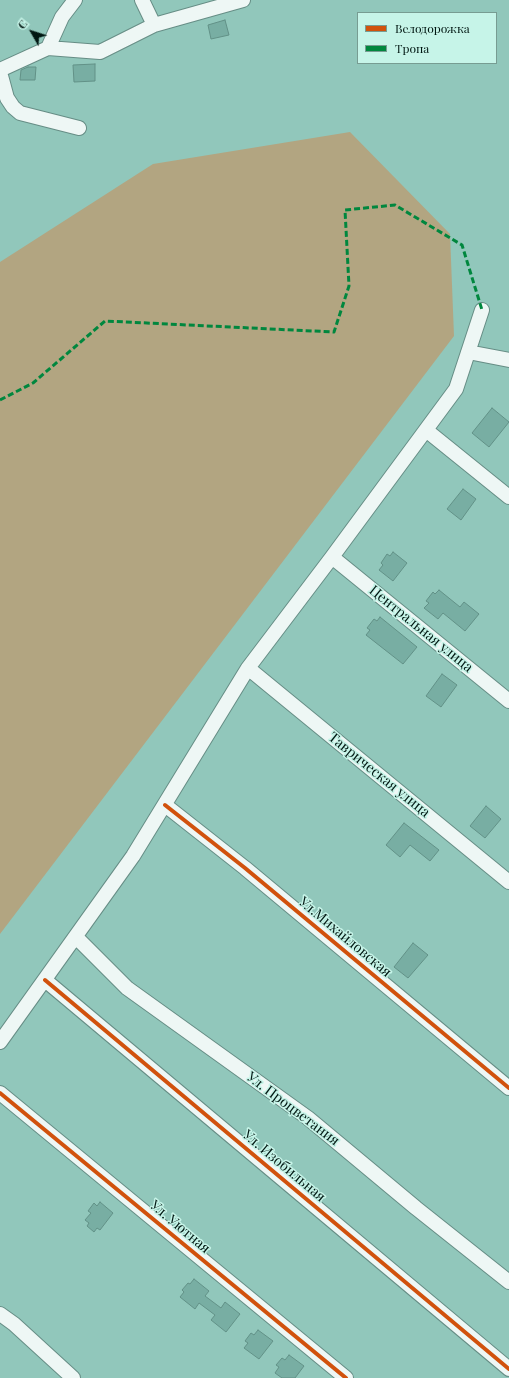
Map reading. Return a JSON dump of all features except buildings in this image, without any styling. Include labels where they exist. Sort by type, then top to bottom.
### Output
[{"type":"street","points":[[48,48],[62,17],[75,0]]},
{"type":"street","points":[[142,0],[154,25]]},
{"type":"street","points":[[79,128],[20,113],[13,107],[7,98],[0,71],[48,48],[100,52],[154,25],[243,0]]},
{"type":"street","points":[[0,1042],[133,856],[248,668],[456,389],[482,310]]},
{"type":"street","points":[[468,352],[509,360]]},
{"type":"street","points":[[426,430],[509,497]]},
{"type":"street","name":"Центральная улица","points":[[332,557],[509,701]]},
{"type":"street","name":"Таврическая улица","points":[[248,668],[509,882]]},
{"type":"street","name":"Ул.Михайловская","points":[[165,805],[244,868],[509,1088]]},
{"type":"street","name":"Ул. Процветания","points":[[76,937],[127,988],[308,1118],[416,1208],[509,1282]]},
{"type":"street","name":"Ул. Изобильная","points":[[45,980],[509,1369]]},
{"type":"street","name":"Ул. Уютная","points":[[0,1092],[346,1378]]},
{"type":"street","points":[[0,1314],[14,1324],[73,1378]]},
{"type":"shaded area","points":[[350,132],[450,234],[454,336],[0,934],[0,262],[153,164]]},
{"type":"marked path","points":[[0,400],[33,383],[105,321],[334,332],[349,286],[345,210],[395,205],[462,245],[482,310]]},
{"type":"cycle path","points":[[165,805],[245,868],[509,1088]]},
{"type":"cycle path","points":[[45,980],[509,1369]]},
{"type":"cycle path","points":[[0,1093],[346,1378]]}]
